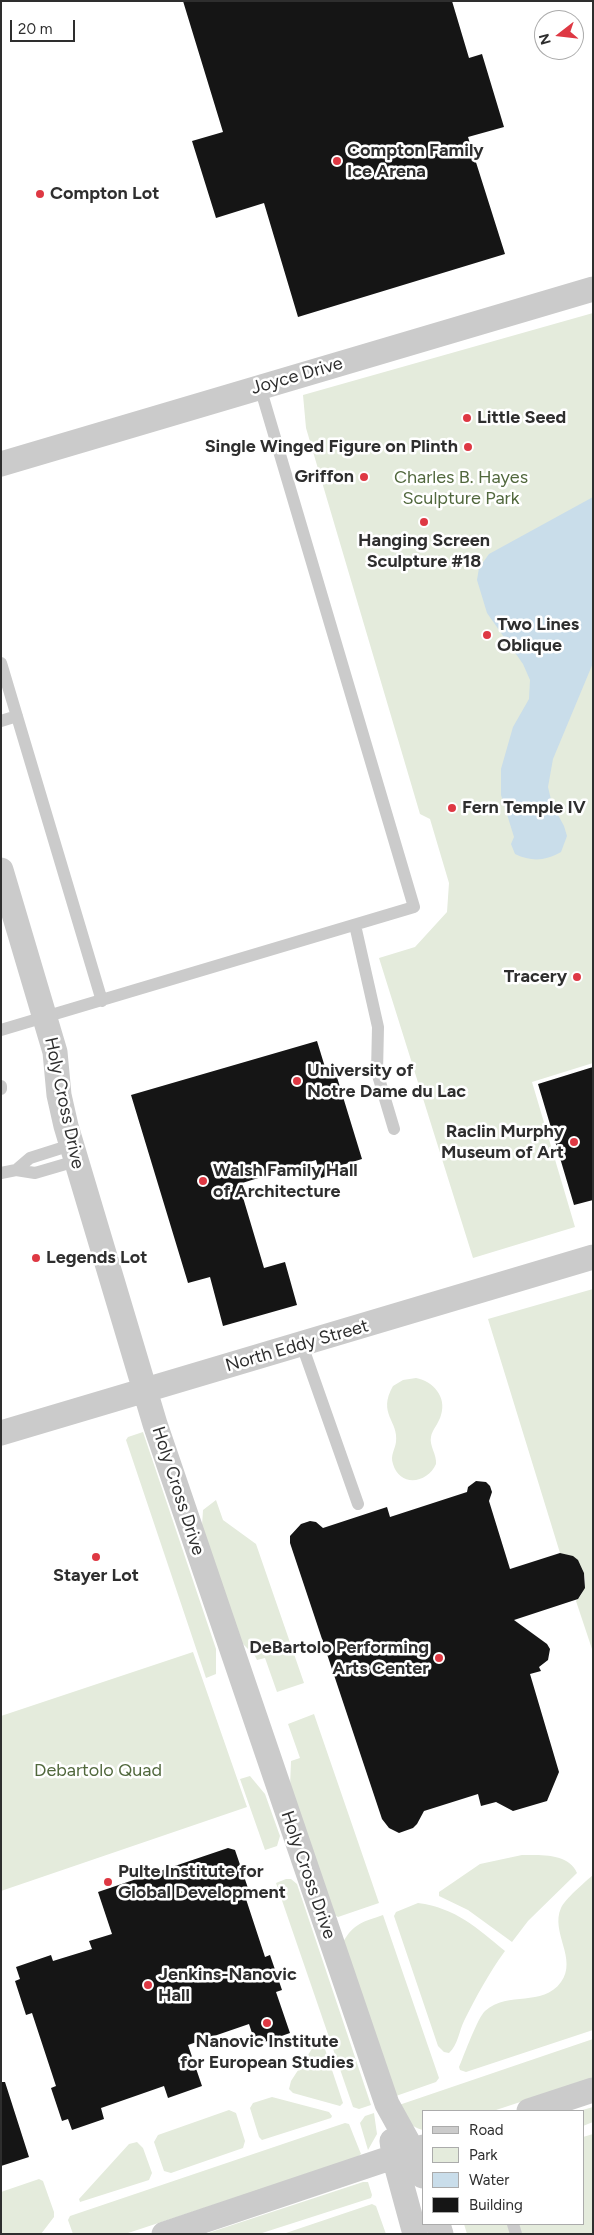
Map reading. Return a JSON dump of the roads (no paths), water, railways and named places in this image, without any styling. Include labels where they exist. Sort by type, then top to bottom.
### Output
[{"type":"street","name":"Joyce Drive","points":[[1,464],[593,289]]},
{"type":"street","name":"Holy Cross Drive","points":[[1,870],[55,1052],[59,1095],[73,1153],[144,1390],[387,2104],[422,2174]]},
{"type":"street","name":"North Eddy Street","points":[[1,1433],[593,1257]]},
{"type":"street","points":[[533,2110],[593,2090]]},
{"type":"street","name":"Holy Cross Drive","points":[[410,2152],[415,2234]]},
{"type":"street","points":[[164,2234],[410,2152]]},
{"type":"lane","points":[[1,1030],[414,907],[260,387]]},
{"type":"lane","points":[[1,662],[102,1001]]},
{"type":"lane","points":[[1,721],[17,716]]},
{"type":"lane","points":[[355,925],[378,1026],[376,1072],[394,1129]]},
{"type":"lane","points":[[1,1173],[16,1170],[34,1173],[73,1153]]},
{"type":"lane","points":[[302,1345],[358,1504]]},
{"type":"water","points":[[593,497],[593,663],[553,759],[548,787],[552,804],[564,826],[567,836],[561,852],[544,859],[527,858],[515,854],[511,844],[514,837],[501,795],[501,769],[513,727],[529,699],[530,680],[523,664],[487,613],[477,580],[479,568],[489,554]]},
{"type":"place","name":"Compton Family Ice Arena","points":[[337,161]]},
{"type":"place","name":"Compton Lot","points":[[40,194]]},
{"type":"place","name":"Little Seed","points":[[467,418]]},
{"type":"place","name":"Single Winged Figure on Plinth","points":[[468,447]]},
{"type":"place","name":"Griffon","points":[[364,477]]},
{"type":"place","name":"Hanging Screen Sculpture #18","points":[[424,522]]},
{"type":"place","name":"Two Lines Oblique","points":[[487,635]]},
{"type":"place","name":"Fern Temple IV","points":[[452,808]]},
{"type":"place","name":"Tracery","points":[[577,977]]},
{"type":"place","name":"University of Notre Dame du Lac","points":[[297,1081]]},
{"type":"place","name":"Raclin Murphy Museum of Art","points":[[574,1142]]},
{"type":"place","name":"Walsh Family Hall of Architecture","points":[[203,1181]]},
{"type":"place","name":"Legends Lot","points":[[36,1258]]},
{"type":"place","name":"Stayer Lot","points":[[96,1557]]},
{"type":"place","name":"DeBartolo Performing Arts Center","points":[[439,1658]]},
{"type":"place","name":"Pulte Institute for Global Development","points":[[108,1882]]},
{"type":"place","name":"Jenkins-Nanovic Hall","points":[[148,1985]]},
{"type":"place","name":"Nanovic Institute for European Studies","points":[[267,2023]]},
{"type":"park label","name":"Charles B. Hayes Sculpture Park","points":[[461,488]]},
{"type":"park label","name":"Debartolo Quad","points":[[98,1771]]}]
